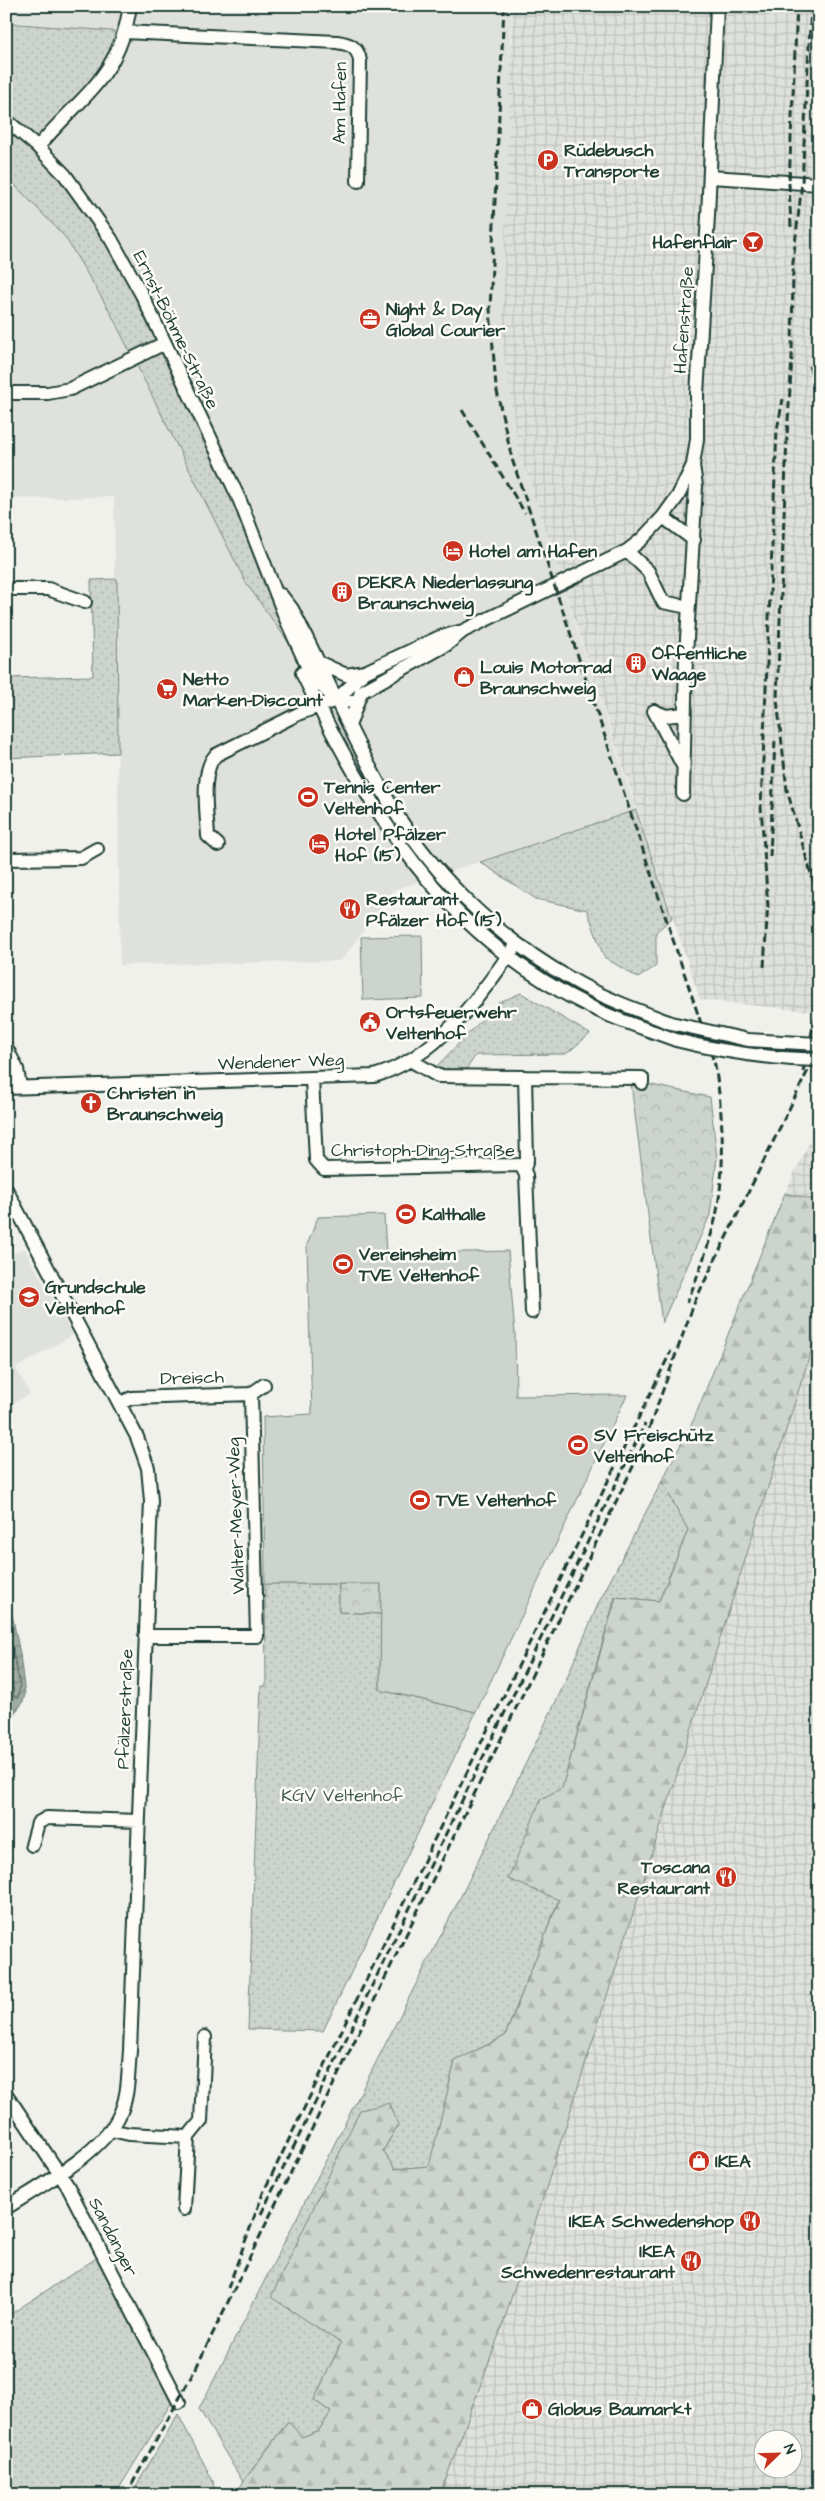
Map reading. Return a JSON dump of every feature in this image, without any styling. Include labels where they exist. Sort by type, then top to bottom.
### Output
[{"type":"street","points":[[38,147],[95,88],[115,56],[124,32],[130,6]]},
{"type":"street","name":"Hafenstraße","points":[[683,794],[688,607],[694,540],[696,486],[693,465],[697,439],[697,394],[710,177],[717,6]]},
{"type":"street","name":"Am Hafen","points":[[124,32],[337,42],[348,44],[355,48],[360,61],[358,181]]},
{"type":"street","name":"Ernst-Böhme-Straße","points":[[6,120],[38,147],[67,178],[96,215],[125,263],[240,501],[312,677],[336,700]]},
{"type":"street","points":[[710,177],[819,184]]},
{"type":"street","points":[[6,393],[48,393],[70,388],[165,343]]},
{"type":"street","name":"Hafenstraße","points":[[349,726],[356,702],[364,690],[446,645],[464,631],[627,550],[641,540],[663,517],[678,496],[693,465]]},
{"type":"street","points":[[663,517],[694,540]]},
{"type":"street","points":[[627,550],[648,571],[663,602],[688,607]]},
{"type":"street","name":"Ernst-Böhme-Straße","points":[[272,583],[292,609],[349,726],[386,796],[428,858],[466,899],[517,943],[571,979],[617,1002],[671,1023],[748,1040],[819,1044]]},
{"type":"street","name":"Ernst-Böhme-Straße","points":[[272,583],[279,614],[289,643],[318,706],[388,829],[415,867],[464,919],[508,956],[535,975],[590,1007],[676,1040],[719,1051],[819,1060]]},
{"type":"street","points":[[6,589],[48,589],[86,602]]},
{"type":"street","name":"Hafenstraße","points":[[318,662],[346,675],[365,672],[440,637],[464,631]]},
{"type":"street","name":"Hafenstraße","points":[[336,700],[365,672]]},
{"type":"street","points":[[218,845],[208,836],[206,772],[212,759],[238,743],[318,706],[336,700],[356,702]]},
{"type":"street","name":"Hafenstraße","points":[[683,765],[654,710],[666,716],[684,714]]},
{"type":"street","points":[[6,859],[81,858],[97,849]]},
{"type":"street","points":[[508,956],[517,943]]},
{"type":"street","name":"Wendener Weg","points":[[6,1088],[374,1076],[410,1060],[429,1048],[444,1034],[508,956]]},
{"type":"street","points":[[6,1047],[17,1069],[20,1087]]},
{"type":"street","points":[[410,1060],[438,1076],[642,1078],[642,1083]]},
{"type":"street","name":"Christoph-Ding-Straße","points":[[525,1077],[527,1160],[524,1169],[532,1312]]},
{"type":"street","name":"Christoph-Ding-Straße","points":[[312,1079],[316,1160],[324,1169],[517,1164],[524,1169]]},
{"type":"street","name":"Pfälzerstraße","points":[[6,1189],[120,1404],[140,1445],[150,1484],[139,1821],[128,2075],[123,2107],[111,2130],[92,2149],[6,2208]]},
{"type":"street","points":[[250,1394],[264,1385]]},
{"type":"street","name":"Dreisch","points":[[120,1404],[132,1398],[250,1394]]},
{"type":"street","name":"Walter-Meyer-Weg","points":[[145,1636],[258,1636],[250,1394]]},
{"type":"street","points":[[32,1845],[38,1823],[47,1818],[139,1821]]},
{"type":"street","points":[[184,2209],[188,2137],[202,2121],[205,2037]]},
{"type":"street","name":"Sandanger","points":[[6,2094],[59,2173],[179,2402]]},
{"type":"street","points":[[111,2130],[129,2134],[188,2137]]},
{"type":"shaded area","points":[[6,6],[512,6],[510,36],[518,449],[636,810],[394,890],[341,961],[120,965],[114,497],[6,499]]},
{"type":"shaded area","points":[[512,6],[819,6],[819,1012],[700,1000],[518,449],[502,339]]},
{"type":"shaded area","points":[[819,1122],[819,1201],[785,1193]]},
{"type":"shaded area","name":"Grundschule Veltenhof","points":[[24,1248],[73,1335],[16,1368],[30,1394],[6,1407],[6,1258]]},
{"type":"shaded area","points":[[819,1326],[819,2495],[440,2495],[504,2321]]},
{"type":"green space","points":[[6,23],[124,32],[115,56],[38,147],[113,243],[272,583],[289,643],[246,583],[109,310],[65,237],[6,176]]},
{"type":"green space","points":[[117,579],[118,753],[6,758],[6,678],[93,676],[91,580]]},
{"type":"green space","points":[[636,810],[672,918],[656,932],[656,966],[638,978],[604,957],[587,910],[536,899],[480,862]]},
{"type":"green space","points":[[422,936],[423,998],[363,1000],[361,937]]},
{"type":"green space","points":[[521,993],[590,1034],[566,1054],[476,1055],[465,1071],[435,1068],[498,1003]]},
{"type":"green space","points":[[642,1083],[710,1097],[717,1158],[710,1215],[662,1323],[631,1084]]},
{"type":"green space","points":[[785,1193],[819,1201],[819,1326],[504,2321],[440,2495],[234,2495],[288,2421],[302,2437],[319,2430],[331,2412],[314,2400],[341,2343],[271,2297],[360,2110],[390,2103],[398,2125],[383,2151],[395,2169],[429,2166],[455,2061],[505,2036],[559,1900],[508,1879],[541,1799],[562,1788],[616,1597],[659,1601],[688,1530],[662,1481],[694,1419]]},
{"type":"green space","name":"TVE Veltenhof","points":[[384,1215],[386,1254],[508,1251],[515,1334],[516,1396],[627,1395],[476,1712],[380,1690],[381,1584],[265,1584],[263,1417],[312,1414],[307,1245],[318,1217]]},
{"type":"green space","points":[[662,1481],[688,1530],[659,1601],[615,1597],[562,1789],[508,1879],[559,1899],[505,2036],[455,2061],[430,2166],[395,2169],[383,2151],[398,2125],[272,2297],[341,2343],[314,2400],[331,2412],[319,2430],[302,2437],[288,2421],[243,2482],[199,2409],[464,1890],[561,1691],[599,1602]]},
{"type":"green space","points":[[381,1583],[381,1614],[339,1612],[339,1584]]},
{"type":"green space","name":"KGV Veltenhof","points":[[265,1584],[339,1584],[339,1612],[381,1614],[380,1690],[476,1712],[323,2031],[248,2029],[261,1686],[266,1686]]},
{"type":"green space","points":[[98,2257],[172,2402],[115,2495],[6,2495],[6,2317]]},
{"type":"green space","points":[[178,2414],[213,2481],[215,2495],[131,2495]]},
{"type":"water","points":[[819,29],[819,158],[814,157]]},
{"type":"water","points":[[6,1584],[20,1654],[25,1695],[22,1704],[6,1723],[8,1696],[6,1681]]},
{"type":"railway","points":[[504,6],[490,309],[496,387],[512,459],[715,1065],[720,1102],[722,1140],[719,1197],[710,1238],[687,1303]]},
{"type":"railway","points":[[791,227],[789,183],[797,6]]},
{"type":"railway","points":[[811,6],[802,183],[793,262],[792,357],[777,699],[787,790],[814,884],[819,921]]},
{"type":"railway","points":[[809,366],[819,395]]},
{"type":"railway","points":[[768,908],[761,806],[777,430],[783,399]]},
{"type":"railway","points":[[462,410],[525,513]]},
{"type":"railway","points":[[770,857],[775,739]]},
{"type":"railway","points":[[764,967],[768,902]]},
{"type":"railway","points":[[803,1072],[819,1001]]},
{"type":"railway","points":[[126,2495],[196,2368],[642,1448],[695,1301],[819,1048]]},
{"type":"railway","points":[[228,2288],[263,2193],[671,1351]]},
{"type":"railway","points":[[261,2214],[645,1424]]},
{"type":"place","name":"Rüdebusch Transporte","points":[[548,160]]},
{"type":"place","name":"Hafenflair","points":[[753,242]]},
{"type":"place","name":"Night & Day Global Courier","points":[[370,319]]},
{"type":"place","name":"Hotel am Hafen","points":[[453,551]]},
{"type":"place","name":"DEKRA Niederlassung Braunschweig","points":[[342,592]]},
{"type":"place","name":"Öffentliche Waage","points":[[636,663]]},
{"type":"place","name":"Louis Motorrad Braunschweig","points":[[464,677]]},
{"type":"place","name":"Netto Marken-Discount","points":[[167,689]]},
{"type":"place","name":"Tennis Center Veltenhof","points":[[308,797]]},
{"type":"place","name":"Hotel Pfälzer Hof (15)","points":[[319,844]]},
{"type":"place","name":"Restaurant Pfälzer Hof (15)","points":[[350,909]]},
{"type":"place","name":"Ortsfeuerwehr Veltenhof","points":[[370,1022]]},
{"type":"place","name":"Christen in Braunschweig","points":[[91,1103]]},
{"type":"place","name":"Kalthalle","points":[[406,1214]]},
{"type":"place","name":"Vereinsheim TVE Veltenhof","points":[[343,1264]]},
{"type":"place","name":"Grundschule Veltenhof","points":[[29,1297]]},
{"type":"place","name":"SV Freischütz Veltenhof","points":[[578,1445]]},
{"type":"place","name":"TVE Veltenhof","points":[[420,1500]]},
{"type":"place","name":"Toscana Restaurant","points":[[726,1877]]},
{"type":"place","name":"IKEA","points":[[699,2161]]},
{"type":"place","name":"IKEA Schwedenshop","points":[[750,2221]]},
{"type":"place","name":"IKEA Schwedenrestaurant","points":[[691,2261]]},
{"type":"place","name":"Globus Baumarkt","points":[[532,2409]]}]
